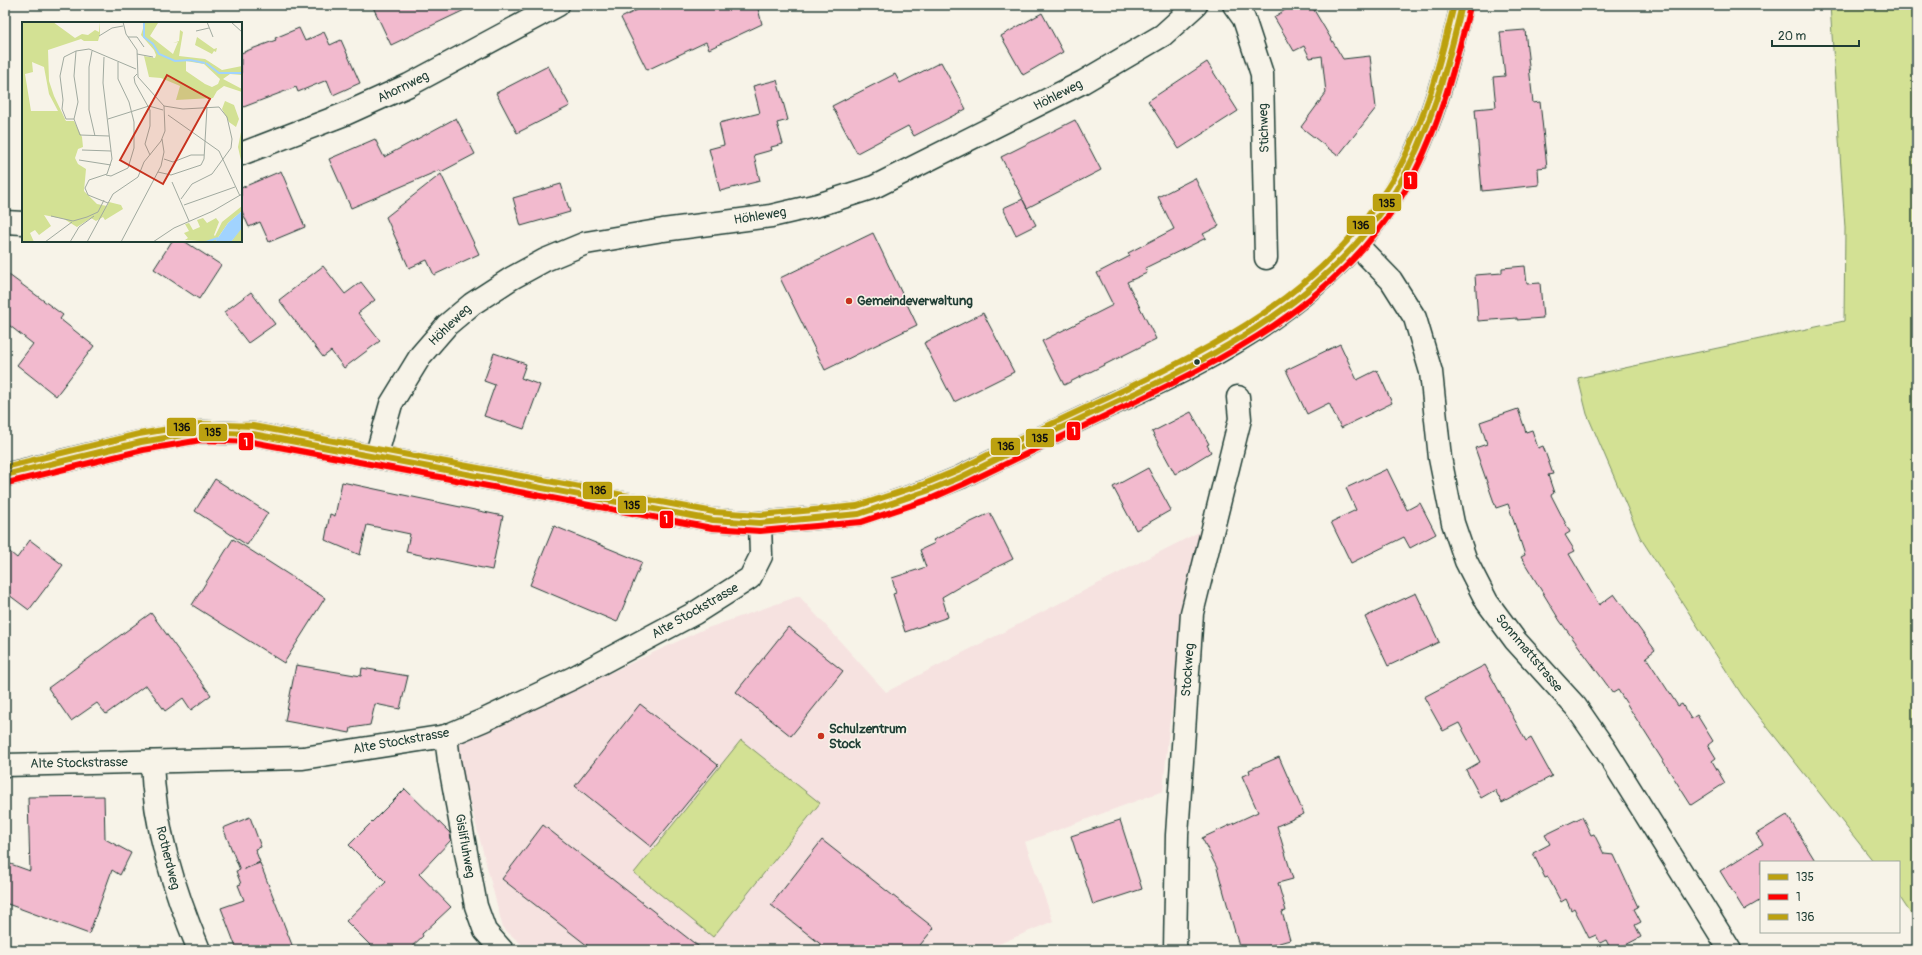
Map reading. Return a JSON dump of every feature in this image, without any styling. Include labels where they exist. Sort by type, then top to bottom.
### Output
[{"type":"street","name":"Ahornweg","points":[[242,154],[345,114],[409,85],[558,5]]},
{"type":"street","name":"Höhleweg","points":[[376,457],[391,404],[420,355],[447,325],[472,304],[512,278],[546,260],[586,244],[655,231],[772,216],[818,205],[874,187],[1083,82],[1163,35],[1196,5]]},
{"type":"street","name":"Stichweg","points":[[1234,5],[1244,19],[1262,74],[1266,258]]},
{"type":"street","points":[[5,475],[141,442],[200,432],[253,434],[713,520],[760,523],[859,514],[927,491],[961,477],[1198,363],[1278,313],[1315,285],[1357,245],[1381,214],[1404,175],[1432,115],[1446,76],[1462,5]]},
{"type":"street","points":[[5,222],[22,223]]},
{"type":"street","name":"Sonnmattstrasse","points":[[1357,245],[1391,280],[1415,318],[1431,372],[1440,458],[1453,523],[1466,561],[1487,602],[1515,640],[1576,707],[1597,737],[1730,950]]},
{"type":"street","name":"Stockweg","points":[[1175,950],[1177,834],[1192,613],[1240,419],[1238,397]]},
{"type":"street","name":"Alte Stockstrasse","points":[[5,765],[303,758],[446,736],[484,720],[573,678],[695,614],[750,578],[761,556],[760,523]]},
{"type":"street","name":"Gislifluhweg","points":[[446,736],[449,761],[476,906],[485,931],[502,950]]},
{"type":"street","name":"Rotherdweg","points":[[152,762],[153,794],[164,846],[182,908],[199,950]]},
{"type":"shaded area","name":"Schulzentrum Stock","points":[[1201,531],[1169,727],[1163,791],[1025,842],[1053,921],[985,950],[528,950],[503,928],[455,745],[702,630],[799,596],[886,692]]},
{"type":"green space","points":[[1830,5],[1917,5],[1917,923],[1900,898],[1900,861],[1873,861],[1742,695],[1640,537],[1587,414],[1578,378],[1844,321],[1845,228]]},
{"type":"green space","points":[[741,740],[820,803],[713,937],[634,873]]},
{"type":"building","points":[[372,5],[475,5],[391,45]]},
{"type":"building","points":[[647,5],[757,5],[762,24],[709,49],[706,42],[647,70],[621,18]]},
{"type":"building","points":[[1293,5],[1311,5],[1343,59],[1370,56],[1376,108],[1338,156],[1301,127],[1326,93],[1322,56],[1310,58],[1304,46],[1294,51],[1274,17]]},
{"type":"building","points":[[1042,13],[1063,52],[1023,75],[1001,36]]},
{"type":"building","points":[[299,28],[305,41],[324,32],[330,45],[341,40],[360,83],[333,95],[327,80],[298,92],[296,87],[242,108],[242,53],[276,40],[275,38]]},
{"type":"building","points":[[1525,30],[1533,103],[1540,102],[1547,167],[1538,168],[1539,185],[1482,191],[1475,109],[1496,107],[1493,77],[1505,76],[1500,32]]},
{"type":"building","points":[[941,62],[966,109],[914,136],[908,126],[857,153],[832,106],[895,74],[900,83]]},
{"type":"building","points":[[1207,62],[1238,111],[1179,149],[1148,101]]},
{"type":"building","points":[[548,66],[570,106],[517,133],[496,93]]},
{"type":"building","points":[[777,80],[788,120],[777,123],[783,144],[771,147],[772,150],[754,155],[760,181],[720,191],[709,149],[724,145],[719,123],[760,113],[753,86]]},
{"type":"building","points":[[456,118],[475,154],[441,172],[440,170],[351,208],[329,159],[375,139],[384,157]]},
{"type":"building","points":[[1075,120],[1101,170],[1027,208],[1036,225],[1016,235],[1003,208],[1023,199],[1001,157]]},
{"type":"building","points":[[281,171],[305,227],[269,242],[260,222],[249,227],[242,211],[242,188]]},
{"type":"building","points":[[441,174],[479,254],[434,275],[427,260],[409,268],[386,217]]},
{"type":"building","points":[[1195,178],[1219,226],[1203,234],[1206,238],[1145,268],[1147,273],[1127,282],[1156,339],[1064,385],[1042,341],[1113,305],[1097,273],[1130,256],[1128,253],[1174,229],[1158,197]]},
{"type":"building","points":[[561,184],[570,212],[521,226],[513,198]]},
{"type":"building","name":"Gemeindeverwaltung","points":[[873,233],[917,325],[825,370],[780,278]]},
{"type":"building","points":[[171,242],[186,242],[221,265],[199,299],[154,269]]},
{"type":"building","points":[[323,266],[345,294],[361,282],[375,300],[358,313],[380,341],[344,368],[331,351],[323,357],[279,300]]},
{"type":"building","points":[[1525,266],[1527,284],[1540,283],[1543,318],[1478,321],[1475,275],[1502,273],[1502,268]]},
{"type":"building","points":[[5,272],[63,315],[60,319],[94,346],[56,396],[17,365],[33,344],[5,322]]},
{"type":"building","points":[[251,292],[275,324],[248,343],[224,312]]},
{"type":"building","points":[[983,313],[1014,372],[954,402],[924,343]]},
{"type":"building","points":[[1340,344],[1357,380],[1377,370],[1392,403],[1341,428],[1329,403],[1307,414],[1286,370]]},
{"type":"building","points":[[494,353],[526,364],[521,378],[540,385],[524,429],[484,416],[495,385],[484,381]]},
{"type":"building","points":[[1518,409],[1526,432],[1532,430],[1538,448],[1543,446],[1553,474],[1548,475],[1554,493],[1551,495],[1570,532],[1565,535],[1575,551],[1569,554],[1599,605],[1614,594],[1655,650],[1646,657],[1678,706],[1682,704],[1691,719],[1697,715],[1713,741],[1708,745],[1716,758],[1712,761],[1725,783],[1691,805],[1618,690],[1613,693],[1560,621],[1521,557],[1525,555],[1508,504],[1496,508],[1475,448],[1487,444],[1480,422]]},
{"type":"building","points":[[1191,412],[1209,444],[1207,445],[1211,452],[1175,474],[1152,432]]},
{"type":"building","points":[[1148,468],[1171,510],[1136,530],[1113,487]]},
{"type":"building","points":[[1387,469],[1407,510],[1420,503],[1436,534],[1410,548],[1404,537],[1351,563],[1331,522],[1356,510],[1346,488]]},
{"type":"building","points":[[215,479],[268,513],[247,545],[195,511]]},
{"type":"building","points":[[342,482],[503,516],[492,570],[406,552],[410,534],[367,525],[360,555],[325,540],[330,514],[335,516]]},
{"type":"building","points":[[990,513],[1013,559],[971,580],[942,597],[948,617],[905,632],[893,594],[896,593],[892,578],[926,567],[920,550],[935,543],[933,540]]},
{"type":"building","points":[[554,526],[642,562],[617,622],[530,585]]},
{"type":"building","points":[[233,539],[325,598],[284,663],[192,605]]},
{"type":"building","points":[[30,540],[63,565],[29,610],[5,592],[5,548],[17,558]]},
{"type":"building","points":[[1416,593],[1439,642],[1388,666],[1365,617]]},
{"type":"building","points":[[151,613],[211,695],[191,710],[183,698],[165,711],[146,685],[106,714],[97,703],[71,721],[48,688]]},
{"type":"building","points":[[788,627],[843,671],[791,736],[736,692]]},
{"type":"building","points":[[296,665],[361,676],[362,668],[408,676],[400,709],[375,704],[370,725],[351,728],[350,733],[285,721]]},
{"type":"building","points":[[1485,665],[1526,741],[1531,738],[1552,776],[1502,803],[1495,790],[1481,798],[1466,770],[1480,762],[1459,723],[1443,731],[1424,697]]},
{"type":"building","points":[[640,704],[718,765],[651,847],[575,786]]},
{"type":"building","points":[[1279,757],[1304,814],[1277,826],[1293,879],[1278,883],[1286,911],[1282,912],[1290,940],[1254,950],[1240,950],[1217,868],[1202,838],[1258,812],[1242,776],[1250,773],[1249,770]]},
{"type":"building","points":[[405,789],[450,833],[451,840],[419,874],[451,907],[422,934],[423,936],[408,950],[375,950],[346,921],[386,882],[349,845]]},
{"type":"building","points":[[104,796],[105,839],[131,853],[120,875],[112,870],[89,934],[5,903],[5,862],[30,871],[28,797]]},
{"type":"building","points":[[1787,815],[1815,861],[1760,861],[1760,901],[1744,910],[1720,871],[1763,844],[1756,834]]},
{"type":"building","points":[[250,817],[261,847],[255,849],[260,862],[244,869],[260,863],[294,950],[237,950],[221,908],[244,900],[238,885],[241,884],[236,871],[240,870],[223,828]]},
{"type":"building","points":[[1582,817],[1591,835],[1594,834],[1604,854],[1614,855],[1638,907],[1634,909],[1641,922],[1635,925],[1641,937],[1616,950],[1611,950],[1606,940],[1600,943],[1596,935],[1589,938],[1574,908],[1571,910],[1566,899],[1561,902],[1548,877],[1545,878],[1533,853],[1550,844],[1545,835]]},
{"type":"building","points":[[1120,820],[1142,889],[1093,905],[1071,836]]},
{"type":"building","points":[[543,825],[703,950],[593,950],[502,879]]},
{"type":"building","points":[[822,840],[934,928],[916,950],[828,950],[771,905]]},
{"type":"transit line","name":"136","points":[[5,467],[139,434],[199,424],[253,426],[714,512],[760,515],[857,506],[924,484],[958,470],[1148,378],[1227,336],[1264,313],[1298,287],[1331,258],[1361,225],[1388,187],[1400,166],[1411,144],[1428,99],[1436,75],[1454,5]]},
{"type":"transit line","name":"135","points":[[5,475],[141,442],[200,432],[253,434],[713,520],[760,523],[859,514],[927,491],[961,477],[1153,385],[1233,342],[1271,318],[1307,291],[1340,261],[1370,228],[1396,190],[1408,168],[1419,146],[1436,100],[1462,5]]},
{"type":"transit line","name":"1","points":[[7,483],[143,450],[201,440],[252,442],[712,528],[760,531],[861,522],[930,499],[964,484],[1155,392],[1237,349],[1312,297],[1346,267],[1376,233],[1403,194],[1415,172],[1426,149],[1443,103],[1458,55],[1470,7]]},
{"type":"place","name":"Gemeindeverwaltung","points":[[849,301]]},
{"type":"place","name":"Schulzentrum Stock","points":[[821,736]]}]
